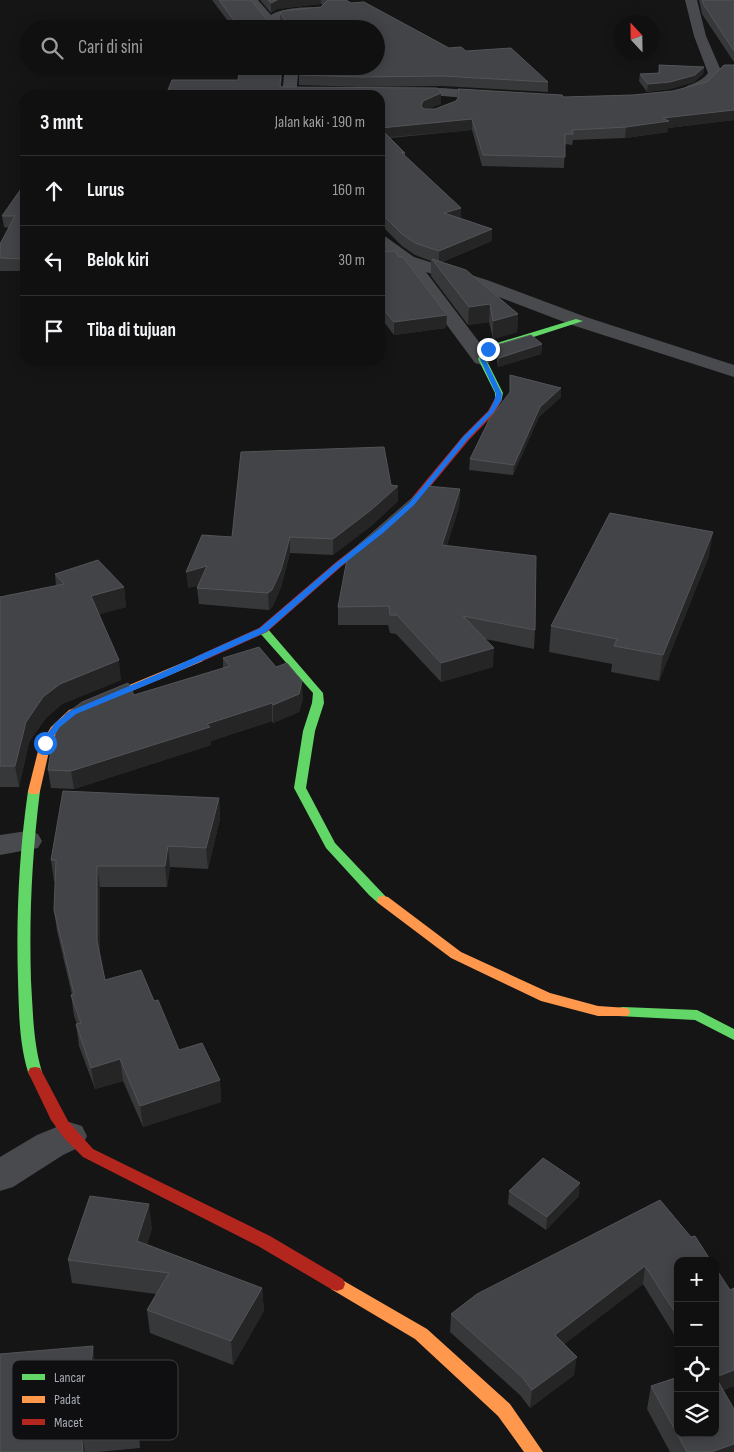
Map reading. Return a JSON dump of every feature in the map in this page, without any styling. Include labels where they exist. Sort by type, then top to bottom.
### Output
[{"type":"street","points":[[252,0],[270,20]]},
{"type":"street","points":[[674,94],[695,90],[713,78],[715,73],[700,36],[691,0]]},
{"type":"street","points":[[276,20],[277,15],[321,10]]},
{"type":"street","points":[[289,90],[291,75]]},
{"type":"street","points":[[385,93],[442,92],[508,98]]},
{"type":"street","points":[[442,92],[450,100],[450,107]]},
{"type":"street","points":[[385,245],[408,261],[482,359],[499,394],[498,401],[491,412],[466,438],[412,503],[297,599],[263,630],[163,675],[73,712],[57,725],[45,743],[13,843],[24,876],[26,1017],[34,1070],[52,1112],[69,1136],[88,1153],[264,1241],[421,1334],[504,1410],[534,1452]]},
{"type":"street","points":[[385,263],[408,261],[481,284],[579,321],[734,371]]},
{"type":"street","points":[[482,359],[488,349],[494,346],[579,321]]},
{"type":"street","points":[[263,630],[318,693],[318,703],[309,731],[300,788],[330,844],[373,892],[456,955],[546,997],[570,1006],[598,1011],[697,1016],[734,1035]]},
{"type":"street","points":[[0,1176],[50,1145],[69,1136]]},
{"type":"building","points":[[219,0],[251,0],[267,20],[233,20]]},
{"type":"building","points":[[328,0],[346,0],[351,3],[364,2],[449,48],[461,47],[466,51],[511,48],[548,82],[442,76],[361,77],[299,75],[385,75],[385,20],[285,20],[280,13],[282,11],[321,7]]},
{"type":"building","points":[[702,0],[734,0],[734,51],[704,5]]},
{"type":"building","points":[[659,65],[704,67],[695,75],[670,82],[648,84],[640,74],[660,73]]},
{"type":"building","points":[[724,65],[734,65],[734,110],[663,118],[669,121],[626,127],[572,130],[573,134],[565,134],[565,157],[483,155],[472,119],[385,128],[385,90],[168,90],[172,80],[238,80],[239,75],[281,75],[280,85],[282,87],[437,88],[441,93],[423,101],[421,106],[424,109],[435,109],[456,101],[459,96],[458,89],[562,95],[564,97],[633,95],[673,91],[707,82]]},
{"type":"building","points":[[385,133],[405,153],[401,152],[461,208],[444,213],[492,229],[439,251],[415,243],[402,234],[385,217]]},
{"type":"building","points":[[20,190],[20,259],[0,258],[0,244],[15,216],[2,216]]},
{"type":"building","points":[[395,251],[398,256],[403,257],[447,315],[394,322],[385,311],[385,252]]},
{"type":"building","points":[[432,259],[466,270],[518,314],[493,321],[490,304],[469,307]]},
{"type":"building","points":[[531,335],[542,344],[499,358],[497,345]]},
{"type":"building","points":[[510,375],[561,388],[540,407],[514,465],[470,459],[489,420],[510,392]]},
{"type":"building","points":[[384,447],[391,485],[398,486],[371,510],[333,539],[290,537],[281,570],[272,590],[268,593],[197,588],[207,566],[186,572],[202,535],[232,537],[241,452]]},
{"type":"building","points":[[426,486],[460,489],[442,545],[536,556],[535,630],[463,616],[494,648],[441,663],[397,615],[390,615],[389,606],[338,607],[348,554]]},
{"type":"building","points":[[610,513],[713,532],[663,655],[614,646],[617,639],[551,626]]},
{"type":"building","points":[[98,560],[124,587],[91,596],[119,660],[60,684],[43,697],[26,722],[15,766],[0,766],[0,597],[64,584],[55,574]]},
{"type":"building","points":[[259,647],[276,667],[287,663],[302,681],[299,694],[273,705],[272,703],[207,724],[210,727],[71,771],[48,770],[51,750],[58,726],[66,714],[82,702],[128,683],[134,695],[230,666],[223,658]]},
{"type":"building","points":[[63,791],[219,798],[206,848],[168,846],[165,866],[97,866],[97,941],[105,980],[141,970],[154,1001],[158,1000],[179,1050],[202,1043],[220,1080],[140,1106],[120,1059],[91,1068],[76,1024],[81,1023],[71,995],[74,994],[54,910],[56,860],[51,860]]},
{"type":"building","points":[[543,1158],[580,1183],[547,1217],[509,1191]]},
{"type":"building","points":[[90,1196],[149,1204],[137,1241],[262,1288],[231,1341],[147,1310],[169,1273],[68,1260]]},
{"type":"building","points":[[660,1200],[691,1237],[695,1236],[708,1257],[674,1257],[674,1311],[645,1266],[555,1335],[577,1357],[532,1390],[522,1377],[451,1314],[477,1294]]},
{"type":"building","points":[[719,1273],[730,1290],[734,1288],[734,1370],[719,1376]]},
{"type":"building","points":[[93,1346],[92,1360],[12,1360],[12,1440],[82,1440],[83,1452],[0,1452],[0,1354]]},
{"type":"building","points":[[674,1378],[674,1428],[651,1386]]},
{"type":"building","points":[[719,1383],[734,1409],[734,1444],[711,1452],[687,1452],[679,1437],[719,1437]]},
{"type":"traffic: fast","points":[[498,400],[499,393],[482,359],[487,349],[579,321]]},
{"type":"traffic: fast","points":[[263,630],[318,693],[318,703],[309,731],[300,788],[330,845],[373,892],[383,900]]},
{"type":"traffic: fast","points":[[34,791],[26,866],[24,942],[27,1033],[35,1072]]},
{"type":"traffic: fast","points":[[623,1012],[697,1015],[734,1035]]},
{"type":"traffic: slow","points":[[34,791],[38,766],[44,747],[55,729],[73,712],[199,659]]},
{"type":"traffic: slow","points":[[383,900],[456,955],[546,997],[598,1011],[623,1012]]},
{"type":"traffic: slow","points":[[337,1284],[421,1334],[504,1410],[534,1452]]},
{"type":"traffic: jam","points":[[199,659],[263,630],[339,564],[380,532],[412,503],[466,438],[491,412],[498,400]]},
{"type":"traffic: jam","points":[[35,1072],[51,1106],[63,1125],[88,1153],[264,1241],[337,1284]]},
{"type":"route","points":[[45,743],[57,725],[73,712],[163,675],[263,630],[297,599],[380,532],[412,503],[466,438],[491,412],[498,401],[499,394],[482,359],[483,354],[488,349]]}]
